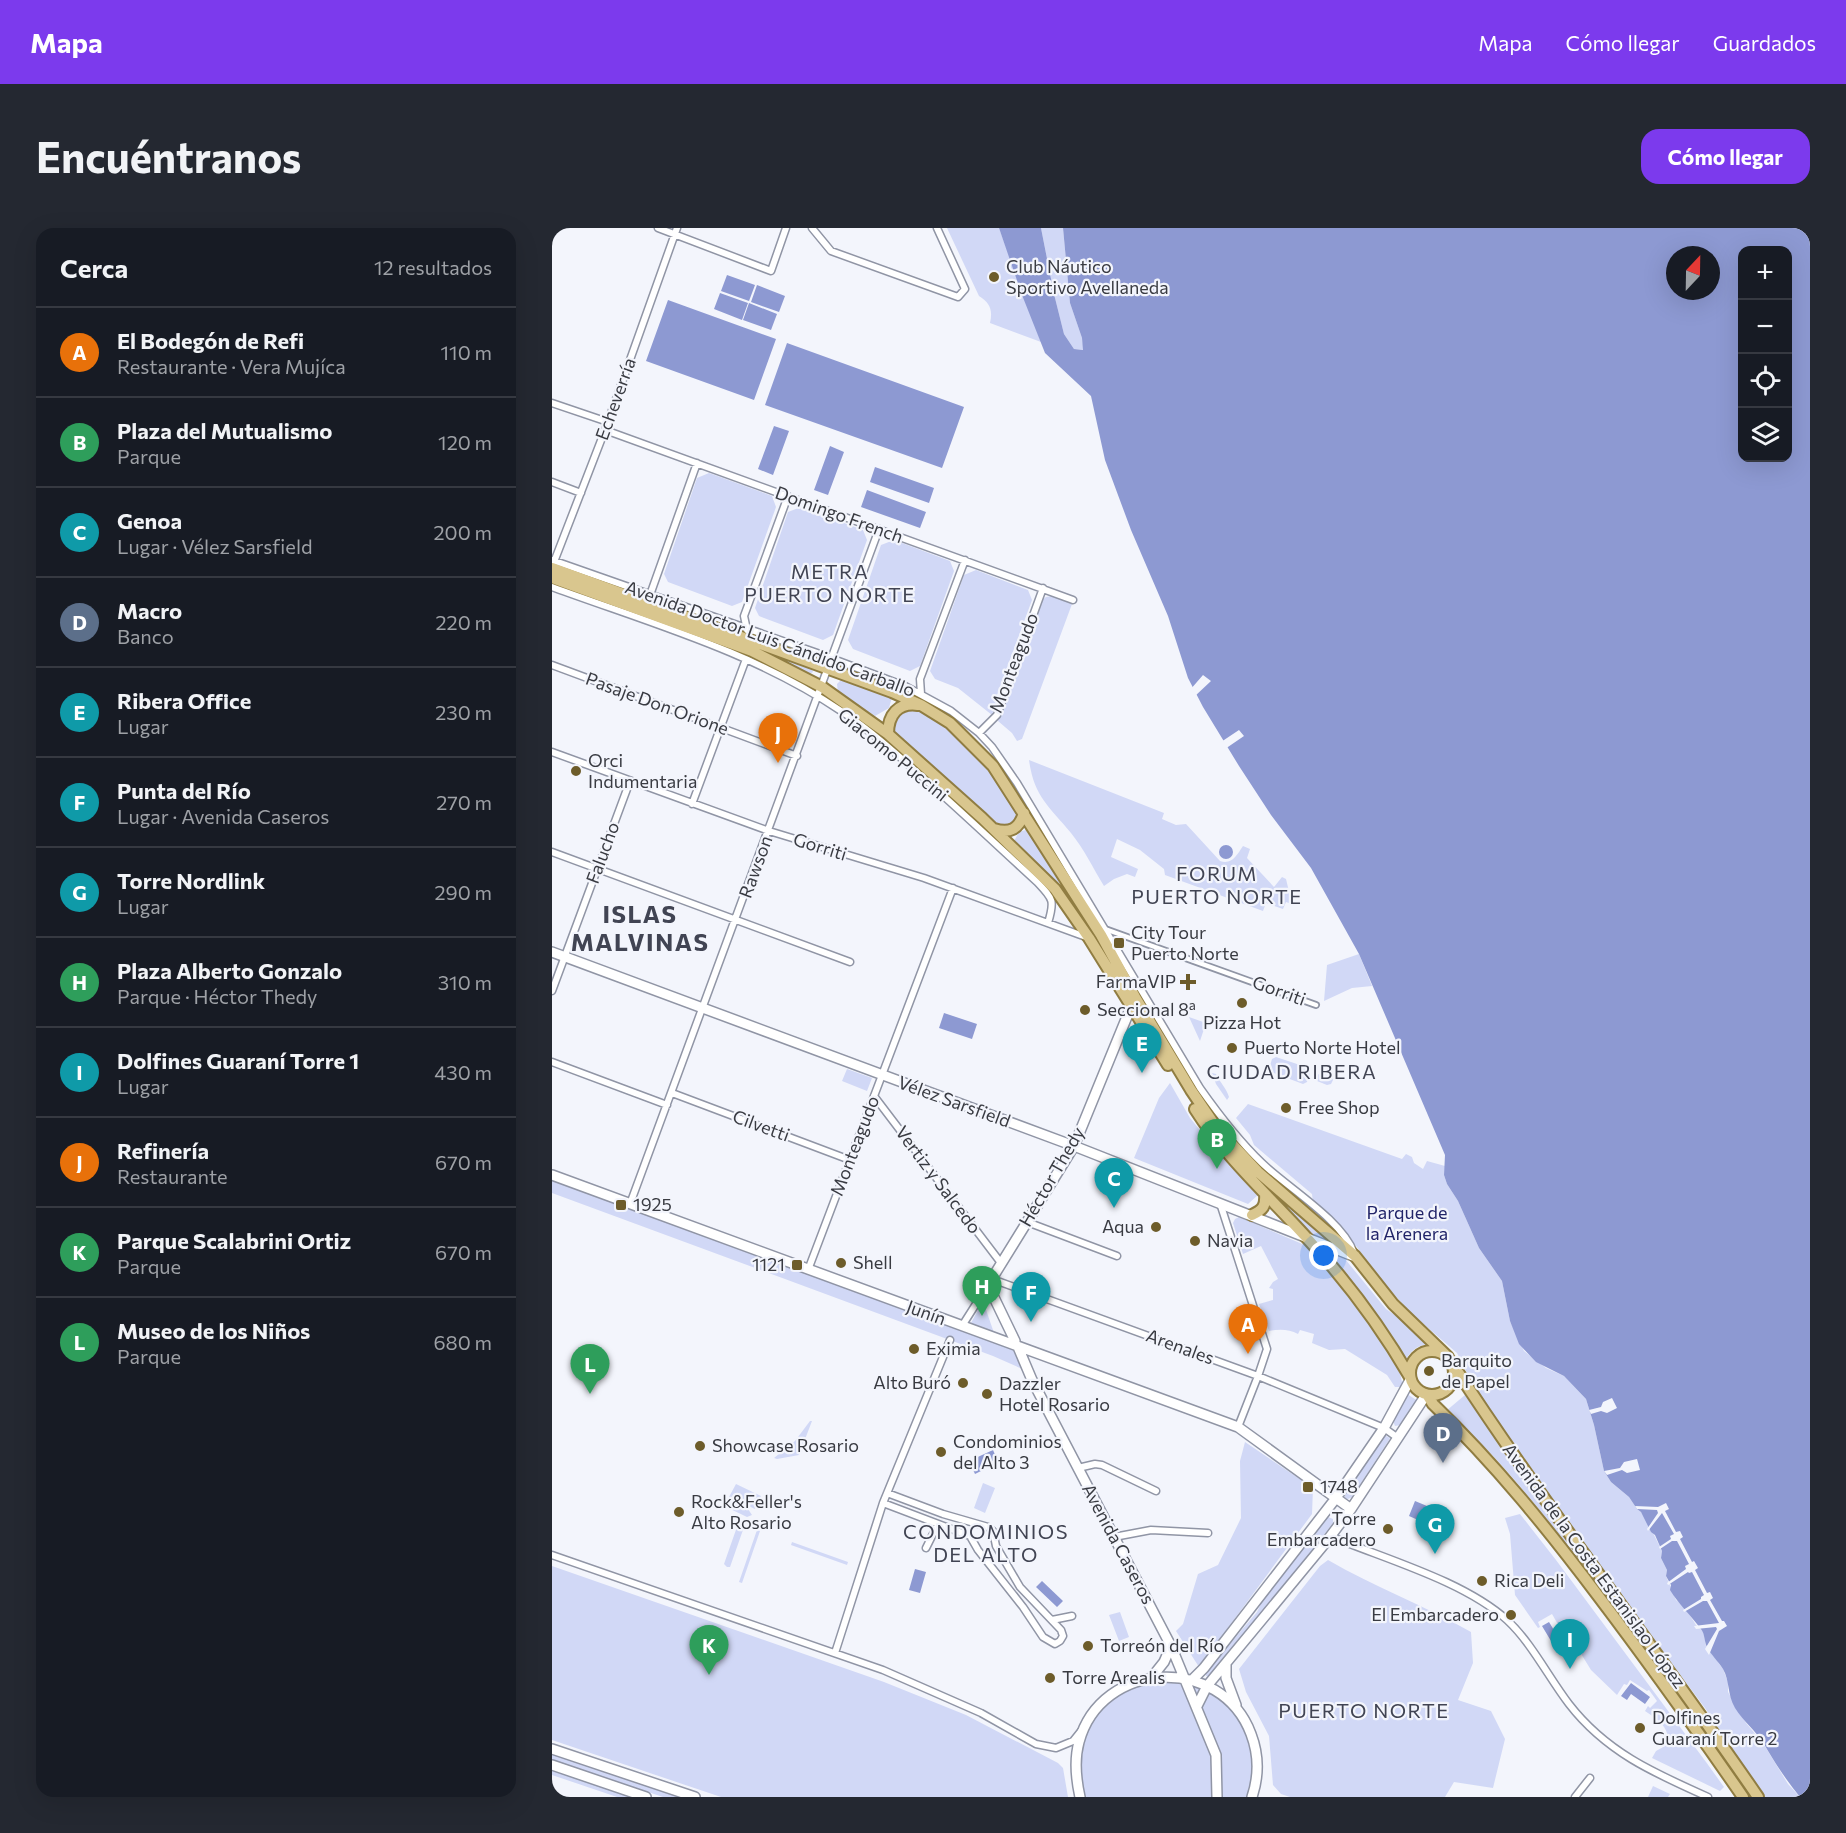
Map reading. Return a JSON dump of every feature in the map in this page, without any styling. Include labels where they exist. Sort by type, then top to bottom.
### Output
[{"type":"main road","name":"Avenida Doctor Luis Cándido Carballo","points":[[553,565],[622,594],[756,643],[831,664],[892,692],[921,700],[958,729],[1014,788],[1024,813],[1101,935],[1210,1132],[1229,1156],[1306,1237],[1373,1319],[1410,1379]]},
{"type":"main road","name":"Avenida Doctor Luis Cándido Carballo","points":[[552,578],[752,651],[868,718],[888,734],[994,829],[1055,889],[1089,938],[1135,996],[1191,1090],[1222,1134],[1258,1172],[1355,1256],[1393,1304],[1450,1360]]},
{"type":"main road","points":[[614,581],[622,594]]},
{"type":"main road","points":[[696,630],[703,642]]},
{"type":"main road","points":[[747,630],[756,643]]},
{"type":"main road","points":[[888,734],[888,723],[892,714],[901,707],[921,700]]},
{"type":"main road","points":[[868,718],[868,730]]},
{"type":"main road","points":[[958,729],[976,731]]},
{"type":"main road","points":[[994,829],[1004,832],[1013,830],[1021,823],[1024,813]]},
{"type":"main road","name":"Vélez Sarsfield","points":[[552,952],[1074,1146],[1355,1256]]},
{"type":"main road","name":"Héctor Thedy","points":[[990,1282],[1074,1146],[1135,996]]},
{"type":"main road","name":"Junín","points":[[552,1175],[1238,1427],[1351,1509]]},
{"type":"main road","points":[[1252,1215],[1263,1208],[1266,1203],[1265,1194]]},
{"type":"main road","name":"Avenida Caseros","points":[[990,1282],[1032,1380],[1188,1679],[1216,1755],[1217,1797]]},
{"type":"main road","points":[[1188,1679],[1204,1668],[1336,1498],[1403,1396],[1410,1379],[1412,1362],[1418,1355],[1433,1350],[1450,1360],[1455,1371],[1450,1387],[1436,1395],[1419,1392],[1410,1379]]},
{"type":"main road","name":"Avenida de la Costa Estanislao López","points":[[1450,1360],[1597,1573],[1702,1716],[1758,1797]]},
{"type":"main road","points":[[1197,1706],[1207,1686],[1351,1509],[1427,1395]]},
{"type":"main road","name":"Avenida de la Costa Estanislao López","points":[[1427,1395],[1549,1530],[1693,1724],[1743,1797]]},
{"type":"main road","points":[[1322,1517],[1330,1513],[1336,1514],[1339,1520],[1337,1527]]},
{"type":"main road","points":[[1152,1677],[1164,1662],[1171,1646]]},
{"type":"main road","points":[[1226,1664],[1229,1688],[1248,1727],[1258,1760],[1255,1796]]},
{"type":"main road","points":[[1080,1797],[1076,1761],[1079,1742],[1085,1726],[1098,1707],[1113,1693],[1132,1683],[1152,1677],[1188,1679],[1207,1686],[1231,1703],[1239,1712]]},
{"type":"main road","points":[[552,1749],[695,1797]]},
{"type":"main road","points":[[552,1765],[646,1797]]},
{"type":"street","points":[[658,228],[676,231],[771,270],[786,228]]},
{"type":"street","points":[[812,228],[831,251],[958,297],[965,289],[937,228]]},
{"type":"street","name":"Echeverría","points":[[553,565],[608,422],[676,231]]},
{"type":"street","points":[[552,403],[608,422]]},
{"type":"street","name":"Domingo French","points":[[605,430],[1073,600]]},
{"type":"street","points":[[650,595],[697,463]]},
{"type":"street","points":[[552,482],[581,493]]},
{"type":"street","points":[[747,630],[744,616],[788,496]]},
{"type":"street","name":"Rawson","points":[[630,1204],[879,529]]},
{"type":"street","points":[[921,700],[920,679],[965,560]]},
{"type":"street","name":"Avenida Doctor Luis Cándido Carballo","points":[[553,565],[614,581],[831,664]]},
{"type":"street","name":"Giacomo Puccini","points":[[552,588],[703,642],[820,692],[868,730],[976,825],[1051,897],[1053,905],[1048,923]]},
{"type":"street","name":"Monteagudo","points":[[976,731],[997,715],[1043,588]]},
{"type":"street","points":[[692,804],[746,659]]},
{"type":"street","name":"Pasaje Don Orione","points":[[552,665],[797,756]]},
{"type":"street","name":"Avenida Doctor Luis Cándido Carballo","points":[[921,700],[951,711],[992,747],[1014,788],[1105,929],[1135,996]]},
{"type":"street","name":"Gorriti","points":[[552,752],[769,831],[953,888],[1089,938]]},
{"type":"street","name":"Falucho","points":[[552,991],[630,781]]},
{"type":"street","points":[[552,852],[850,962]]},
{"type":"street","name":"Monteagudo","points":[[808,1270],[953,888]]},
{"type":"street","name":"Gorriti","points":[[1105,929],[1316,1005]]},
{"type":"street","points":[[552,1062],[667,1105]]},
{"type":"street","name":"Cilvetti","points":[[672,1093],[850,1160]]},
{"type":"street","name":"Vertiz y Salcedo","points":[[874,1096],[1001,1263]]},
{"type":"street","points":[[1220,1203],[1267,1349],[1238,1427]]},
{"type":"street","points":[[1027,1222],[1117,1256]]},
{"type":"street","name":"Arenales","points":[[990,1282],[1258,1376],[1384,1428],[1398,1438]]},
{"type":"street","name":"Héctor Thedy","points":[[962,1326],[990,1282]]},
{"type":"street","points":[[835,1653],[887,1492],[950,1340]]},
{"type":"street","points":[[1078,1468],[1095,1464],[1102,1465],[1156,1491]]},
{"type":"street","points":[[883,1503],[970,1536],[978,1550],[1023,1607],[1042,1637],[1055,1644],[1060,1641],[1063,1636],[1061,1630],[1020,1587],[996,1546],[993,1532],[984,1524],[968,1523],[887,1492]]},
{"type":"street","points":[[965,1533],[969,1531],[968,1523]]},
{"type":"street","points":[[926,1548],[938,1524]]},
{"type":"street","points":[[1114,1537],[1152,1530],[1208,1533]]},
{"type":"street","points":[[1330,1536],[1452,1585],[1490,1606],[1524,1637],[1570,1706],[1604,1742],[1629,1758],[1708,1797]]},
{"type":"street","points":[[552,1555],[883,1670],[954,1701],[1041,1745],[1056,1748],[1065,1745],[1078,1736],[1085,1726]]},
{"type":"street","points":[[1052,1620],[1072,1616]]},
{"type":"street","points":[[1575,1797],[1590,1778]]},
{"type":"green space","name":"Club Náutico Sportivo Avellaneda","points":[[947,228],[999,228],[1041,342],[990,323],[990,307],[979,296]]},
{"type":"green space","name":"Club Náutico Sportivo Avellaneda","points":[[1041,228],[1063,228],[1070,303],[1084,350],[1074,349],[1064,334]]},
{"type":"green space","points":[[709,473],[772,496],[776,507],[742,602],[732,606],[668,582],[664,574],[697,478]]},
{"type":"green space","points":[[801,507],[863,530],[867,540],[833,635],[823,640],[759,616],[755,608],[788,512]]},
{"type":"green space","points":[[894,540],[950,561],[954,571],[920,666],[910,671],[853,649],[848,640],[881,545]]},
{"type":"green space","points":[[976,570],[1028,590],[1032,600],[997,695],[993,697],[997,703],[992,715],[958,688],[935,679],[930,671],[964,575]]},
{"type":"green space","points":[[562,573],[811,667],[813,672],[808,675]]},
{"type":"green space","points":[[1052,596],[1072,604],[1022,739],[1017,741],[1012,733],[998,721],[1042,600]]},
{"type":"green space","points":[[846,679],[892,697],[889,708],[875,716],[838,693],[837,684]]},
{"type":"green space","points":[[911,709],[929,714],[945,723],[974,751],[1020,816],[1014,825],[999,826],[992,822],[894,733],[892,721],[899,713]]},
{"type":"green space","points":[[1029,760],[1164,813],[1162,819],[1176,825],[1186,824],[1220,861],[1228,862],[1243,846],[1250,849],[1247,858],[1274,887],[1282,877],[1286,879],[1292,904],[1286,902],[1283,909],[1266,903],[1263,911],[1165,875],[1164,869],[1140,850],[1117,839],[1111,857],[1138,869],[1135,877],[1127,874],[1104,886],[1076,839],[1049,808],[1039,792],[1031,773]]},
{"type":"green space","points":[[1029,829],[1058,877],[1059,884],[1013,843],[1019,832]]},
{"type":"green space","points":[[1359,954],[1372,986],[1352,988],[1324,1001],[1327,965]]},
{"type":"green space","points":[[1153,1016],[1218,1120],[1267,1171],[1336,1229],[1333,1232],[1256,1166],[1229,1139],[1150,1018]]},
{"type":"green space","points":[[1189,1017],[1206,1023],[1200,1041]]},
{"type":"green space","points":[[1276,1057],[1309,1068],[1307,1082],[1303,1084],[1271,1072],[1269,1069],[1272,1059]]},
{"type":"green space","points":[[847,1069],[872,1078],[867,1091],[842,1081]]},
{"type":"green space","points":[[1212,1073],[1216,1074],[1226,1090],[1229,1097],[1227,1100],[1216,1084]]},
{"type":"green space","points":[[1322,1073],[1332,1077],[1331,1084],[1327,1085],[1317,1081],[1317,1075]]},
{"type":"green space","points":[[1170,1083],[1190,1118],[1258,1195],[1248,1204],[1134,1158],[1159,1098]]},
{"type":"green space","name":"Parque de la Arenera","points":[[1248,1104],[1402,1159],[1406,1154],[1423,1169],[1427,1161],[1445,1166],[1444,1175],[1447,1184],[1458,1201],[1479,1248],[1502,1281],[1510,1321],[1524,1351],[1546,1368],[1564,1376],[1586,1399],[1604,1471],[1611,1482],[1629,1497],[1649,1525],[1662,1551],[1661,1558],[1667,1570],[1666,1576],[1676,1600],[1684,1606],[1696,1625],[1703,1630],[1706,1646],[1723,1669],[1728,1682],[1728,1692],[1746,1723],[1763,1743],[1788,1784],[1800,1797],[1764,1797],[1705,1708],[1608,1578],[1477,1393],[1457,1353],[1413,1315],[1388,1288],[1344,1230],[1313,1202],[1312,1194],[1254,1145],[1250,1135],[1236,1118]]},
{"type":"green space","points":[[1233,1153],[1328,1236],[1326,1240],[1306,1232]]},
{"type":"green space","points":[[552,1175],[1018,1347],[1029,1372],[993,1356],[552,1193]]},
{"type":"green space","points":[[1239,1217],[1307,1246],[1340,1281],[1373,1325],[1399,1368],[1403,1387],[1395,1387],[1387,1375],[1345,1349],[1329,1350],[1312,1343],[1314,1334],[1300,1330],[1298,1334],[1284,1330],[1269,1331],[1259,1304],[1273,1300],[1273,1289],[1269,1288],[1278,1279],[1261,1246],[1243,1254],[1233,1223]]},
{"type":"green space","points":[[1325,1252],[1345,1259],[1386,1309],[1427,1344],[1414,1350],[1405,1361]]},
{"type":"green space","points":[[983,1301],[994,1333],[971,1323]]},
{"type":"green space","points":[[1407,1394],[1418,1401],[1411,1407],[1401,1425],[1395,1426],[1393,1421]]},
{"type":"green space","points":[[1465,1395],[1580,1558],[1577,1559],[1532,1500],[1499,1463],[1446,1411]]},
{"type":"green space","points":[[812,1421],[799,1455],[774,1458],[795,1441]]},
{"type":"green space","points":[[1384,1435],[1390,1438],[1389,1440],[1352,1497],[1345,1498],[1344,1493]]},
{"type":"green space","points":[[1245,1442],[1313,1488],[1312,1514],[1199,1667],[1176,1631],[1183,1624],[1198,1574],[1218,1565],[1241,1518],[1240,1461]]},
{"type":"green space","points":[[983,1483],[995,1488],[985,1513],[974,1508]]},
{"type":"green space","points":[[736,1484],[761,1496],[755,1509],[729,1497]]},
{"type":"green space","points":[[727,1499],[748,1509],[752,1515],[747,1517],[724,1506]]},
{"type":"green space","points":[[1520,1514],[1706,1762],[1724,1787],[1720,1791],[1652,1758],[1656,1751],[1665,1746],[1667,1735],[1663,1726],[1645,1711],[1648,1706],[1650,1708],[1657,1701],[1649,1690],[1647,1691],[1630,1680],[1627,1685],[1624,1684],[1617,1695],[1591,1670],[1564,1626],[1560,1628],[1552,1614],[1538,1622],[1540,1627],[1538,1628],[1515,1595],[1510,1534],[1505,1518]]},
{"type":"green space","points":[[1328,1517],[1333,1519],[1333,1523],[1271,1604],[1261,1613],[1210,1676],[1206,1676],[1206,1672],[1257,1612],[1264,1597]]},
{"type":"green space","points":[[740,1523],[744,1527],[730,1567],[727,1567],[724,1564]]},
{"type":"green space","points":[[757,1530],[760,1531],[742,1583],[739,1582]]},
{"type":"green space","points":[[792,1542],[848,1562],[847,1565],[791,1545]]},
{"type":"green space","points":[[1328,1560],[1471,1632],[1473,1663],[1458,1700],[1491,1711],[1505,1739],[1493,1788],[1454,1782],[1445,1797],[1290,1797],[1281,1794],[1273,1785],[1269,1736],[1246,1692],[1239,1669],[1320,1566]]},
{"type":"green space","points":[[552,1566],[884,1682],[966,1715],[1058,1763],[1063,1768],[1068,1797],[721,1797],[552,1740]]},
{"type":"green space","points":[[1120,1612],[1129,1637],[1119,1641],[1109,1615]]},
{"type":"green space","points":[[1184,1678],[1231,1703],[1255,1743],[1252,1797],[1080,1797],[1076,1761],[1098,1707],[1132,1683]]},
{"type":"green space","points":[[552,1754],[682,1797],[663,1797],[552,1760]]},
{"type":"green space","points":[[552,1770],[635,1797],[617,1797],[552,1775]]},
{"type":"green space","points":[[1653,1786],[1670,1794],[1668,1797],[1648,1797]]},
{"type":"water","points":[[999,228],[1041,228],[1064,334],[1074,349],[1083,350],[1082,338],[1070,303],[1063,228],[1810,228],[1810,1797],[1800,1797],[1761,1739],[1735,1708],[1725,1674],[1710,1653],[1702,1631],[1670,1590],[1671,1585],[1666,1576],[1667,1570],[1661,1558],[1662,1551],[1655,1535],[1651,1532],[1641,1512],[1629,1497],[1611,1482],[1604,1471],[1586,1399],[1564,1376],[1536,1362],[1519,1344],[1510,1321],[1502,1281],[1479,1248],[1458,1201],[1447,1184],[1444,1175],[1445,1155],[1359,954],[1311,868],[1271,815],[1203,707],[1188,678],[1168,616],[1131,530],[1105,460],[1091,396],[1045,353]]},
{"type":"water","points":[[727,275],[755,285],[749,301],[721,291]]},
{"type":"water","points":[[757,285],[785,296],[779,312],[751,302]]},
{"type":"water","points":[[720,293],[748,303],[742,320],[714,309]]},
{"type":"water","points":[[668,300],[776,339],[754,400],[646,361]]},
{"type":"water","points":[[749,303],[777,314],[771,330],[743,320]]},
{"type":"water","points":[[787,343],[964,407],[942,468],[765,405]]},
{"type":"water","points":[[774,426],[789,431],[773,475],[758,469]]},
{"type":"water","points":[[830,446],[844,452],[828,495],[814,490]]},
{"type":"water","points":[[875,467],[934,488],[929,503],[870,482]]},
{"type":"water","points":[[867,490],[926,512],[920,528],[861,507]]},
{"type":"water","points":[[1223,845],[1229,845],[1233,852],[1229,859],[1223,859],[1219,855],[1219,849]]},
{"type":"water","points":[[944,1013],[977,1024],[972,1039],[939,1028]]},
{"type":"water","points":[[993,1450],[997,1459],[984,1465],[985,1469],[975,1474],[969,1461]]},
{"type":"water","points":[[1415,1501],[1427,1506],[1425,1512],[1421,1511],[1418,1520],[1409,1516]]},
{"type":"water","points":[[915,1569],[926,1572],[920,1593],[909,1590]]},
{"type":"water","points":[[1042,1581],[1063,1601],[1057,1607],[1036,1587]]},
{"type":"water","points":[[1549,1622],[1557,1635],[1564,1632],[1568,1638],[1554,1646],[1542,1626]]},
{"type":"water","points":[[1631,1683],[1650,1697],[1645,1704],[1631,1694],[1627,1700],[1621,1696]]},
{"type":"pier","points":[[1203,675],[1211,681],[1194,697],[1190,690]]},
{"type":"pier","points":[[1239,730],[1244,736],[1225,749],[1221,742]]},
{"type":"pier","points":[[1612,1398],[1617,1408],[1607,1413],[1601,1411],[1591,1414],[1589,1410],[1601,1407],[1603,1402]]},
{"type":"pier","points":[[1637,1459],[1640,1470],[1627,1473],[1622,1470],[1607,1475],[1604,1471],[1620,1468],[1624,1462]]},
{"type":"pier","points":[[1666,1503],[1669,1509],[1665,1511],[1676,1532],[1680,1531],[1683,1537],[1680,1539],[1692,1562],[1694,1561],[1698,1568],[1695,1570],[1707,1593],[1710,1592],[1713,1598],[1710,1600],[1727,1626],[1719,1631],[1709,1655],[1705,1649],[1716,1627],[1696,1629],[1694,1626],[1719,1623],[1707,1601],[1684,1612],[1683,1610],[1704,1595],[1692,1572],[1688,1572],[1668,1585],[1667,1583],[1686,1569],[1685,1566],[1689,1564],[1677,1541],[1672,1541],[1660,1549],[1659,1547],[1671,1539],[1670,1536],[1674,1534],[1662,1513],[1648,1531],[1647,1529],[1658,1513],[1657,1510],[1637,1509],[1635,1506],[1658,1507]]},
{"type":"place","name":"Club Náutico Sportivo Avellaneda","points":[[994,277]]},
{"type":"place","name":"Refinería","points":[[778,763]]},
{"type":"place","name":"Orci Indumentaria","points":[[576,771]]},
{"type":"place","name":"City Tour Puerto Norte","points":[[1119,943]]},
{"type":"place","name":"FarmaVIP","points":[[1188,982]]},
{"type":"place","name":"Pizza Hot","points":[[1242,1003]]},
{"type":"place","name":"Seccional 8ª","points":[[1085,1010]]},
{"type":"place","name":"Puerto Norte Hotel","points":[[1232,1048]]},
{"type":"place","name":"Ribera Office","points":[[1142,1073]]},
{"type":"place","name":"Free Shop","points":[[1286,1108]]},
{"type":"place","name":"Plaza del Mutualismo","points":[[1217,1169]]},
{"type":"place","name":"1925","points":[[621,1205]]},
{"type":"place","name":"Genoa","points":[[1114,1208]]},
{"type":"place","name":"Aqua","points":[[1156,1227]]},
{"type":"place","name":"Navia","points":[[1195,1241]]},
{"type":"place","name":"Shell","points":[[841,1263]]},
{"type":"place","name":"1121","points":[[797,1265]]},
{"type":"place","name":"Plaza Alberto Gonzalo","points":[[982,1316]]},
{"type":"place","name":"Punta del Río","points":[[1031,1322]]},
{"type":"place","name":"Eximia","points":[[914,1349]]},
{"type":"place","name":"El Bodegón de Refi","points":[[1248,1354]]},
{"type":"place","name":"Barquito de Papel","points":[[1429,1371]]},
{"type":"place","name":"Alto Buró","points":[[963,1383]]},
{"type":"place","name":"Museo de los Niños","points":[[590,1394]]},
{"type":"place","name":"Dazzler Hotel Rosario","points":[[987,1394]]},
{"type":"place","name":"Showcase Rosario","points":[[700,1446]]},
{"type":"place","name":"Condominios del Alto 3","points":[[941,1452]]},
{"type":"place","name":"Macro","points":[[1443,1463]]},
{"type":"place","name":"1748","points":[[1308,1487]]},
{"type":"place","name":"Rock&Feller's Alto Rosario","points":[[679,1512]]},
{"type":"place","name":"Torre Embarcadero","points":[[1388,1529]]},
{"type":"place","name":"Torre Nordlink","points":[[1435,1554]]},
{"type":"place","name":"Rica Deli","points":[[1482,1581]]},
{"type":"place","name":"El Embarcadero","points":[[1511,1615]]},
{"type":"place","name":"Torreón del Río","points":[[1088,1646]]},
{"type":"place","name":"Dolfines Guaraní Torre 1","points":[[1570,1669]]},
{"type":"place","name":"Parque Scalabrini Ortiz","points":[[709,1675]]},
{"type":"place","name":"Torre Arealis","points":[[1050,1678]]},
{"type":"place","name":"Dolfines Guaraní Torre 2","points":[[1640,1728]]},
{"type":"district","name":"METRA PUERTO NORTE","points":[[830,584]]},
{"type":"district","name":"FORUM PUERTO NORTE","points":[[1217,886]]},
{"type":"district","name":"ISLAS MALVINAS","points":[[640,929]]},
{"type":"district","name":"CIUDAD RIBERA","points":[[1292,1072]]},
{"type":"district","name":"CONDOMINIOS DEL ALTO","points":[[986,1544]]},
{"type":"district","name":"PUERTO NORTE","points":[[1364,1711]]}]
